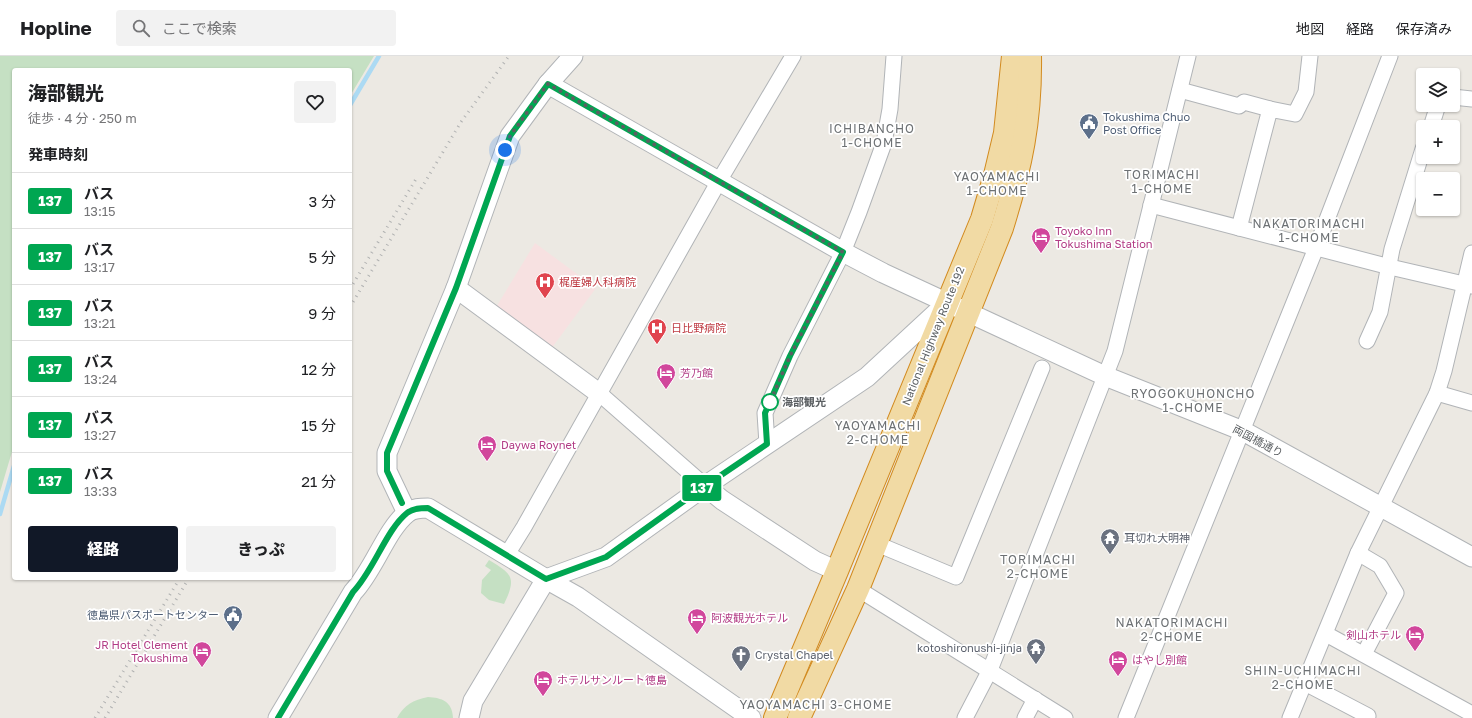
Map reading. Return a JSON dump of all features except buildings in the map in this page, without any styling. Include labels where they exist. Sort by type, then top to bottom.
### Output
[{"type":"highway","name":"National Highway Route 192","points":[[775,718],[982,219],[1005,133],[1013,56]]},
{"type":"highway","points":[[798,718],[858,589],[1002,228],[1017,182],[1026,136],[1031,88],[1030,56]]},
{"type":"street","points":[[407,513],[387,471],[387,453],[456,288],[510,136],[548,84],[573,56]]},
{"type":"street","points":[[506,556],[793,56]]},
{"type":"street","points":[[767,444],[765,413],[790,356],[843,252],[884,143],[890,109],[894,56]]},
{"type":"street","points":[[965,718],[990,670],[1114,351],[1188,56]]},
{"type":"street","points":[[1180,90],[1239,106],[1244,102],[1295,114],[1306,92],[1310,56]]},
{"type":"street","points":[[1126,718],[1316,248],[1390,56]]},
{"type":"street","name":"両国橋通り","points":[[548,84],[843,252],[947,303],[1105,376],[1243,431],[1472,558]]},
{"type":"street","points":[[1460,97],[1472,99]]},
{"type":"street","points":[[1239,228],[1270,109]]},
{"type":"street","points":[[1367,340],[1380,312],[1390,267],[1392,249],[1418,164]]},
{"type":"street","points":[[1150,205],[1390,267],[1468,285]]},
{"type":"street","points":[[1290,718],[1326,634],[1358,553],[1437,393],[1468,285],[1472,253]]},
{"type":"street","points":[[456,288],[600,394],[722,500],[815,561],[837,571]]},
{"type":"street","points":[[469,718],[474,701],[546,579],[606,557],[705,486],[867,377],[947,303]]},
{"type":"street","points":[[876,544],[956,577],[1042,368]]},
{"type":"street","points":[[1437,393],[1472,403]]},
{"type":"street","points":[[278,718],[353,592],[364,581],[396,526],[407,513],[420,508],[428,508],[506,556],[578,597],[751,718]]},
{"type":"street","points":[[1358,553],[1380,566],[1396,593],[1364,654]]},
{"type":"street","points":[[858,589],[990,670],[1060,717]]},
{"type":"street","points":[[1326,634],[1472,714]]},
{"type":"street","points":[[1304,683],[1368,716],[1367,718]]},
{"type":"street","points":[[1025,718],[1035,699]]},
{"type":"shaded area","name":"梶産婦人科病院","points":[[535,243],[596,288],[551,349],[495,309]]},
{"type":"green space","points":[[0,56],[374,56],[352,93],[352,68],[12,68],[12,452],[0,492]]},
{"type":"green space","points":[[489,560],[503,569],[510,577],[510,588],[504,604],[489,600],[481,593],[482,580],[491,570],[485,566]]},
{"type":"green space","points":[[428,697],[438,698],[448,704],[451,708],[453,718],[397,718],[406,706]]},
{"type":"waterway","points":[[352,102],[379,56]]},
{"type":"waterway","points":[[0,514],[12,473]]},
{"type":"railway","points":[[352,304],[461,122],[509,56]]},
{"type":"railway","points":[[352,286],[416,179]]},
{"type":"railway","points":[[95,718],[179,580]]},
{"type":"railway","points":[[105,718],[188,580]]},
{"type":"bus line","name":"137","points":[[278,718],[353,592],[364,581],[396,526],[407,513],[420,508],[428,508],[546,579],[606,557],[705,486],[767,444],[765,413],[790,356],[843,252],[548,84],[510,136],[456,288],[387,453],[387,471],[402,503]]},
{"type":"place","name":"Tokushima Chuo Post Office","points":[[1089,140]]},
{"type":"place","name":"Toyoko Inn Tokushima Station","points":[[1041,254]]},
{"type":"place","name":"梶産婦人科病院","points":[[545,299]]},
{"type":"place","name":"日比野病院","points":[[657,345]]},
{"type":"place","name":"芳乃館","points":[[666,390]]},
{"type":"place","name":"海部観光","points":[[770,402]]},
{"type":"place","name":"Daywa Roynet","points":[[487,462]]},
{"type":"place","name":"耳切れ大明神","points":[[1110,555]]},
{"type":"place","name":"徳島県パスポートセンター","points":[[233,632]]},
{"type":"place","name":"阿波観光ホテル","points":[[697,635]]},
{"type":"place","name":"剣山ホテル","points":[[1415,652]]},
{"type":"place","name":"kotoshironushi-jinja","points":[[1036,665]]},
{"type":"place","name":"JR Hotel Clement Tokushima","points":[[202,668]]},
{"type":"place","name":"Crystal Chapel","points":[[741,672]]},
{"type":"place","name":"はやし別館","points":[[1118,677]]},
{"type":"place","name":"ホテルサンルート徳島","points":[[543,697]]},
{"type":"district","name":"ICHIBANCHO 1-CHOME","points":[[872,136]]},
{"type":"district","name":"TORIMACHI 1-CHOME","points":[[1162,182]]},
{"type":"district","name":"YAOYAMACHI 1-CHOME","points":[[997,184]]},
{"type":"district","name":"NAKATORIMACHI 1-CHOME","points":[[1309,231]]},
{"type":"district","name":"RYOGOKUHONCHO 1-CHOME","points":[[1193,401]]},
{"type":"district","name":"YAOYAMACHI 2-CHOME","points":[[878,433]]},
{"type":"district","name":"TORIMACHI 2-CHOME","points":[[1038,567]]},
{"type":"district","name":"NAKATORIMACHI 2-CHOME","points":[[1172,630]]},
{"type":"district","name":"SHIN-UCHIMACHI 2-CHOME","points":[[1303,678]]},
{"type":"district","name":"YAOYAMACHI 3-CHOME","points":[[816,705]]},
{"type":"route","points":[[505,150],[510,136],[548,84],[843,252],[790,356],[770,402]]}]
